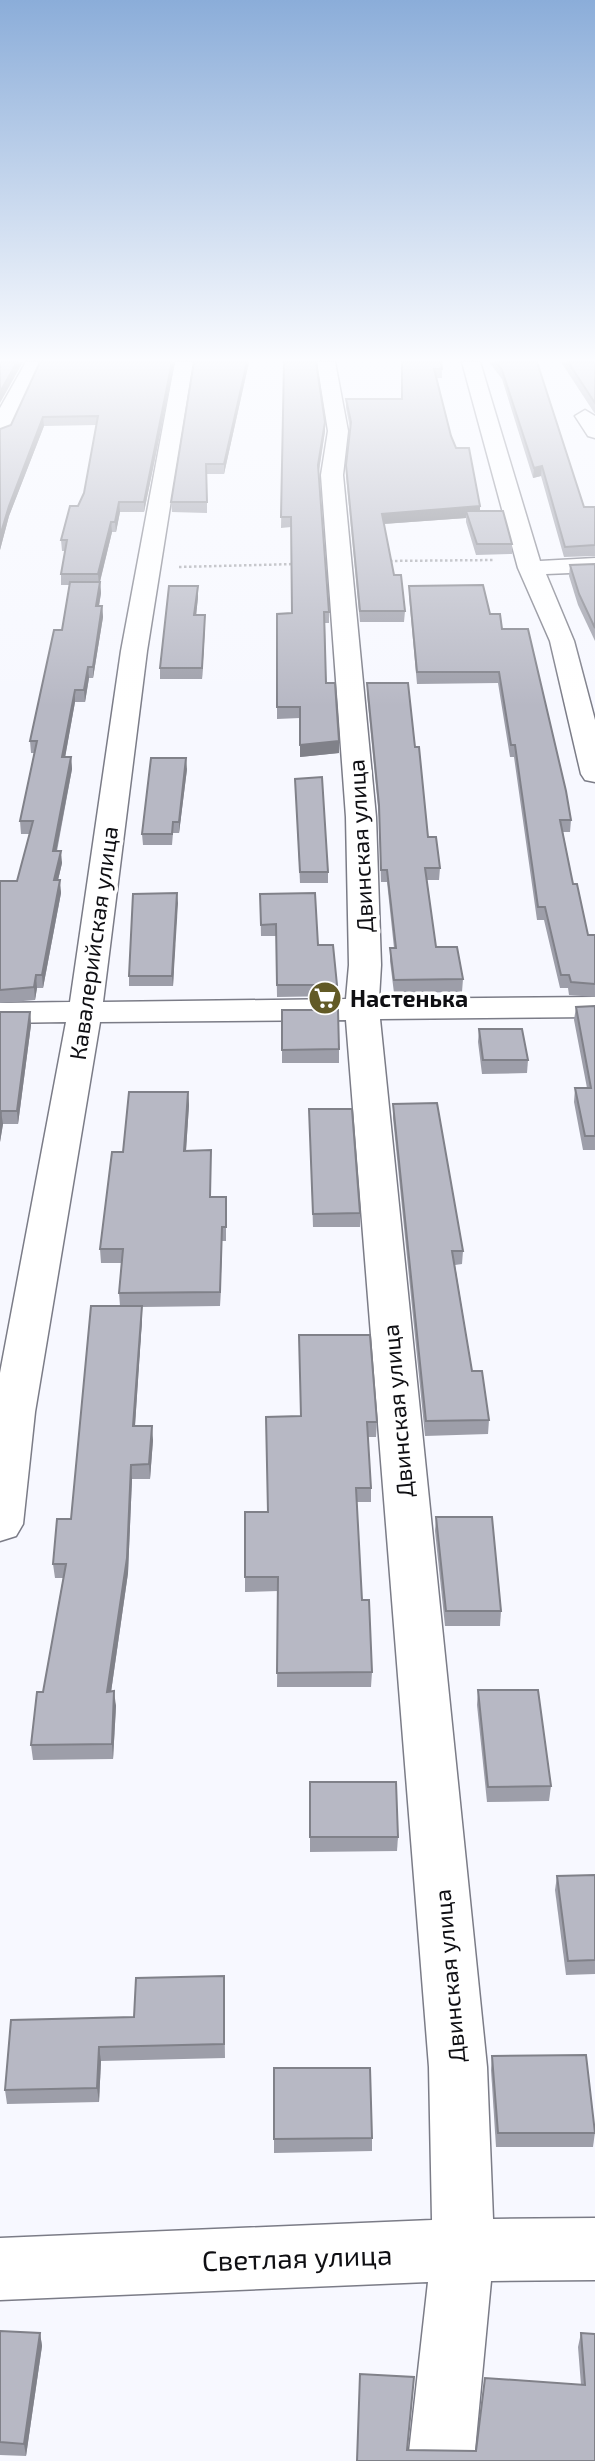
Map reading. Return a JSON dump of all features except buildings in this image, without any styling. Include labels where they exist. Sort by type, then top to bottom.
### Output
[{"type":"street","name":"Кавалерийская улица","points":[[0,1524],[14,1412],[85,1012],[147,568],[160,516],[165,477]]},
{"type":"street","name":"Двинская улица","points":[[332,477],[342,562],[360,817],[365,965],[362,1009],[370,1137],[458,2067],[463,2250],[441,2461]]},
{"type":"street","points":[[504,477],[529,564],[562,641],[595,774]]},
{"type":"street","points":[[529,564],[595,565]]},
{"type":"street","points":[[0,1013],[595,1007]]},
{"type":"street","name":"Светлая улица","points":[[0,2269],[463,2250],[595,2249]]},
{"type":"path","points":[[147,568],[342,562],[529,564]]},
{"type":"place","name":"Настенька","points":[[325,998]]}]
